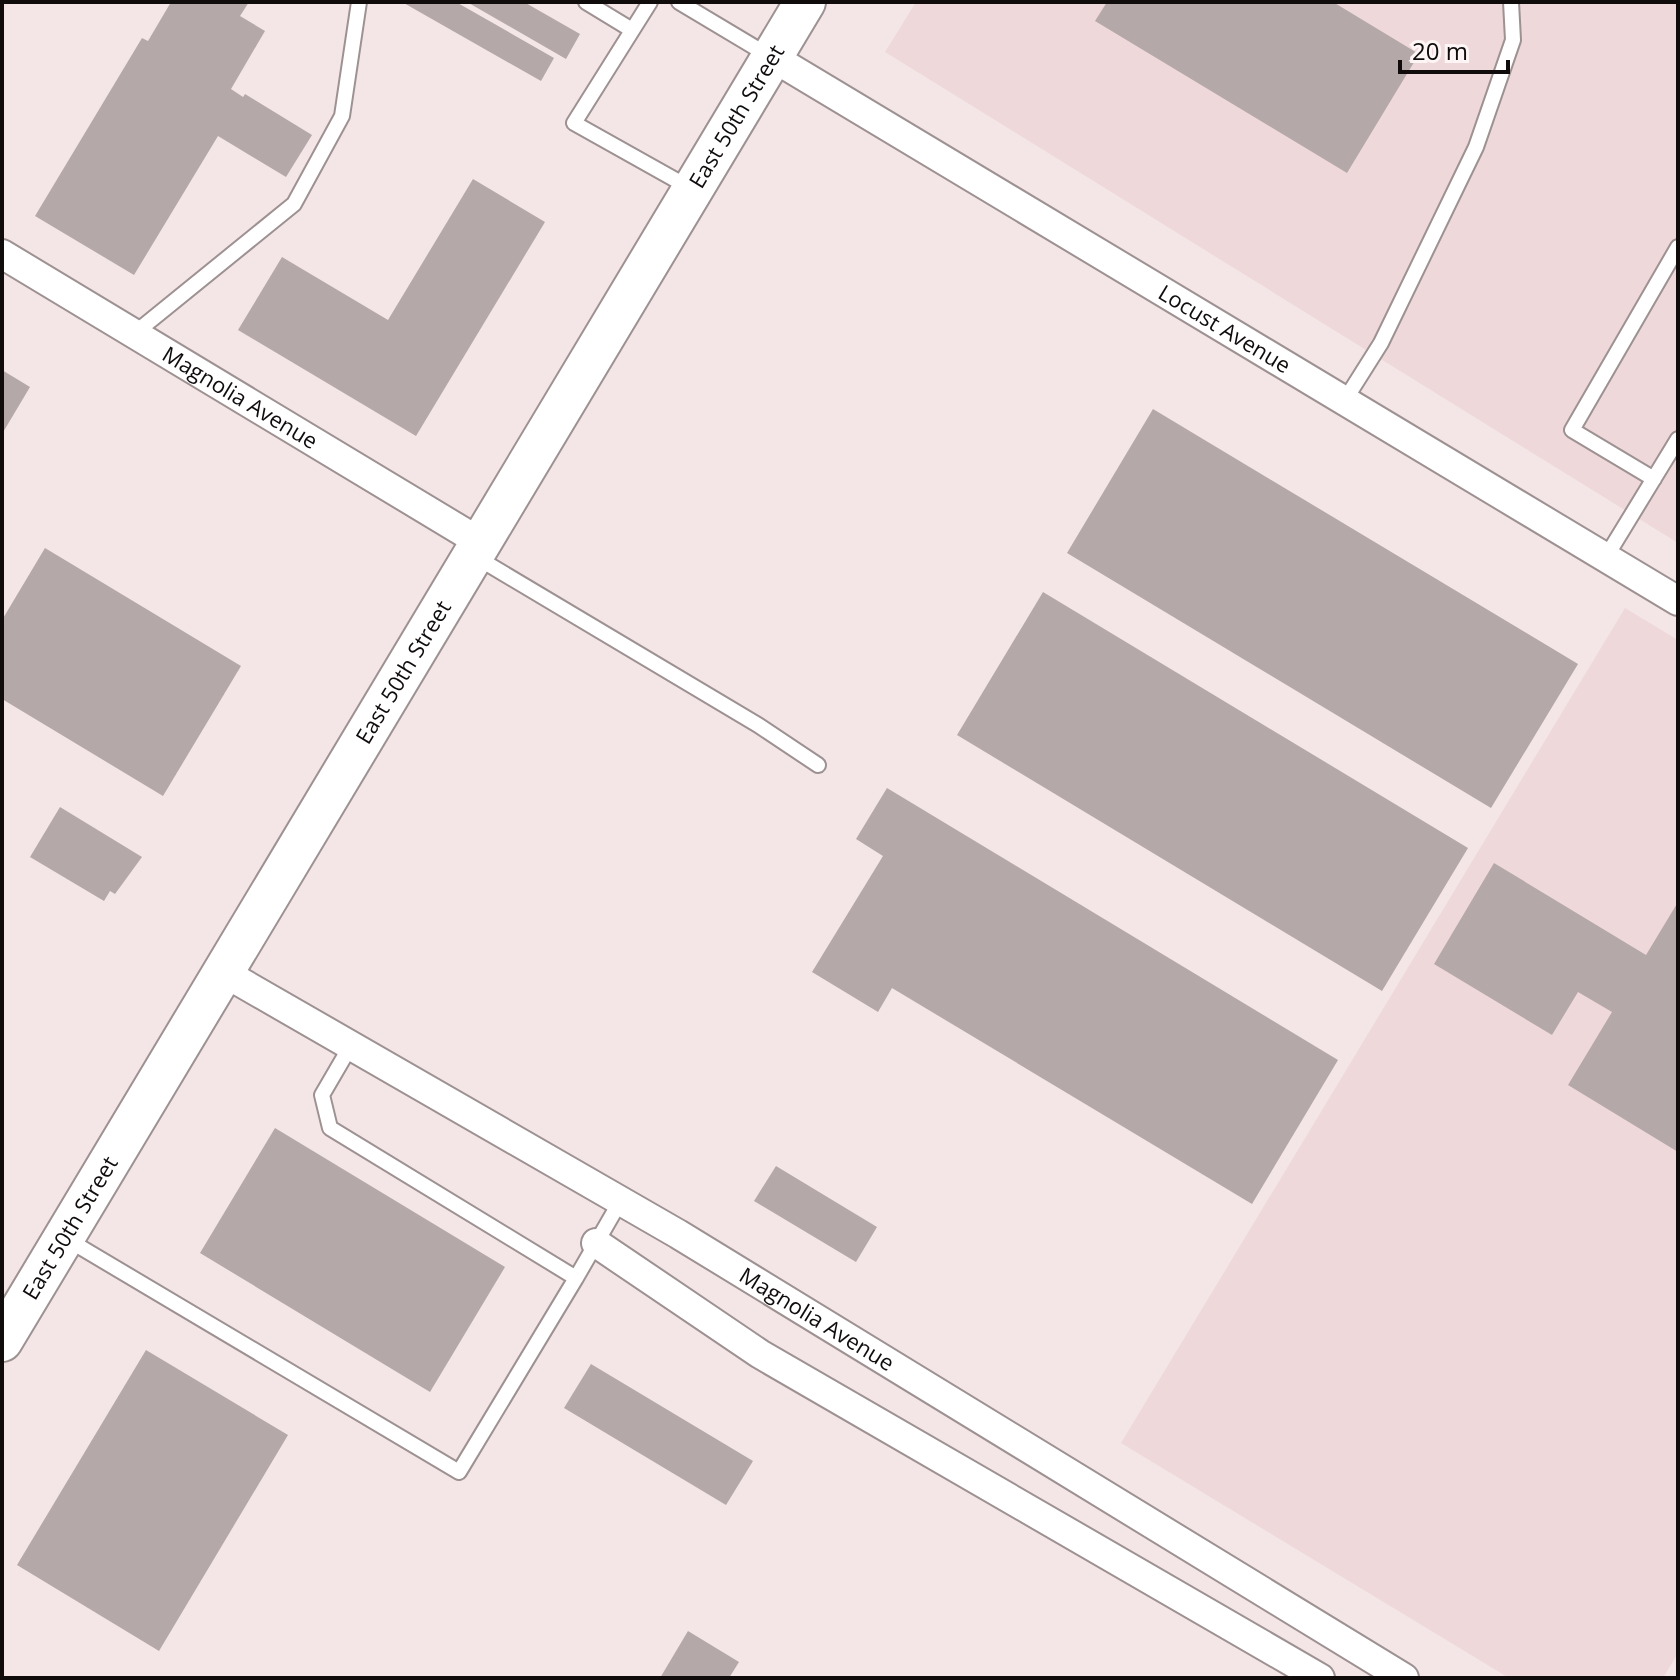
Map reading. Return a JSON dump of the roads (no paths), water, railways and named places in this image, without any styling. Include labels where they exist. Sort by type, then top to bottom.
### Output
[{"type":"main road","name":"East 50th Street","points":[[2,1341],[805,2]]},
{"type":"street","name":"Locust Avenue","points":[[772,57],[1678,601]]},
{"type":"street","name":"Magnolia Avenue","points":[[2,254],[135,333],[476,548]]},
{"type":"street","name":"Magnolia Avenue","points":[[223,972],[621,1200],[1404,1678]]},
{"type":"street","points":[[596,1243],[760,1354],[1320,1678]]},
{"type":"lane","points":[[135,333],[294,204],[342,116],[359,2]]},
{"type":"lane","points":[[586,2],[632,30]]},
{"type":"lane","points":[[650,2],[574,123],[692,189]]},
{"type":"lane","points":[[679,2],[772,57]]},
{"type":"lane","points":[[1345,400],[1381,343],[1476,147],[1513,40],[1511,2]]},
{"type":"lane","points":[[1654,479],[1572,430],[1678,247]]},
{"type":"lane","points":[[1606,557],[1678,439]]},
{"type":"lane","points":[[476,548],[818,765]]},
{"type":"lane","points":[[350,1047],[322,1095],[330,1128],[576,1278]]},
{"type":"lane","points":[[64,1237],[459,1472],[621,1200]]}]
